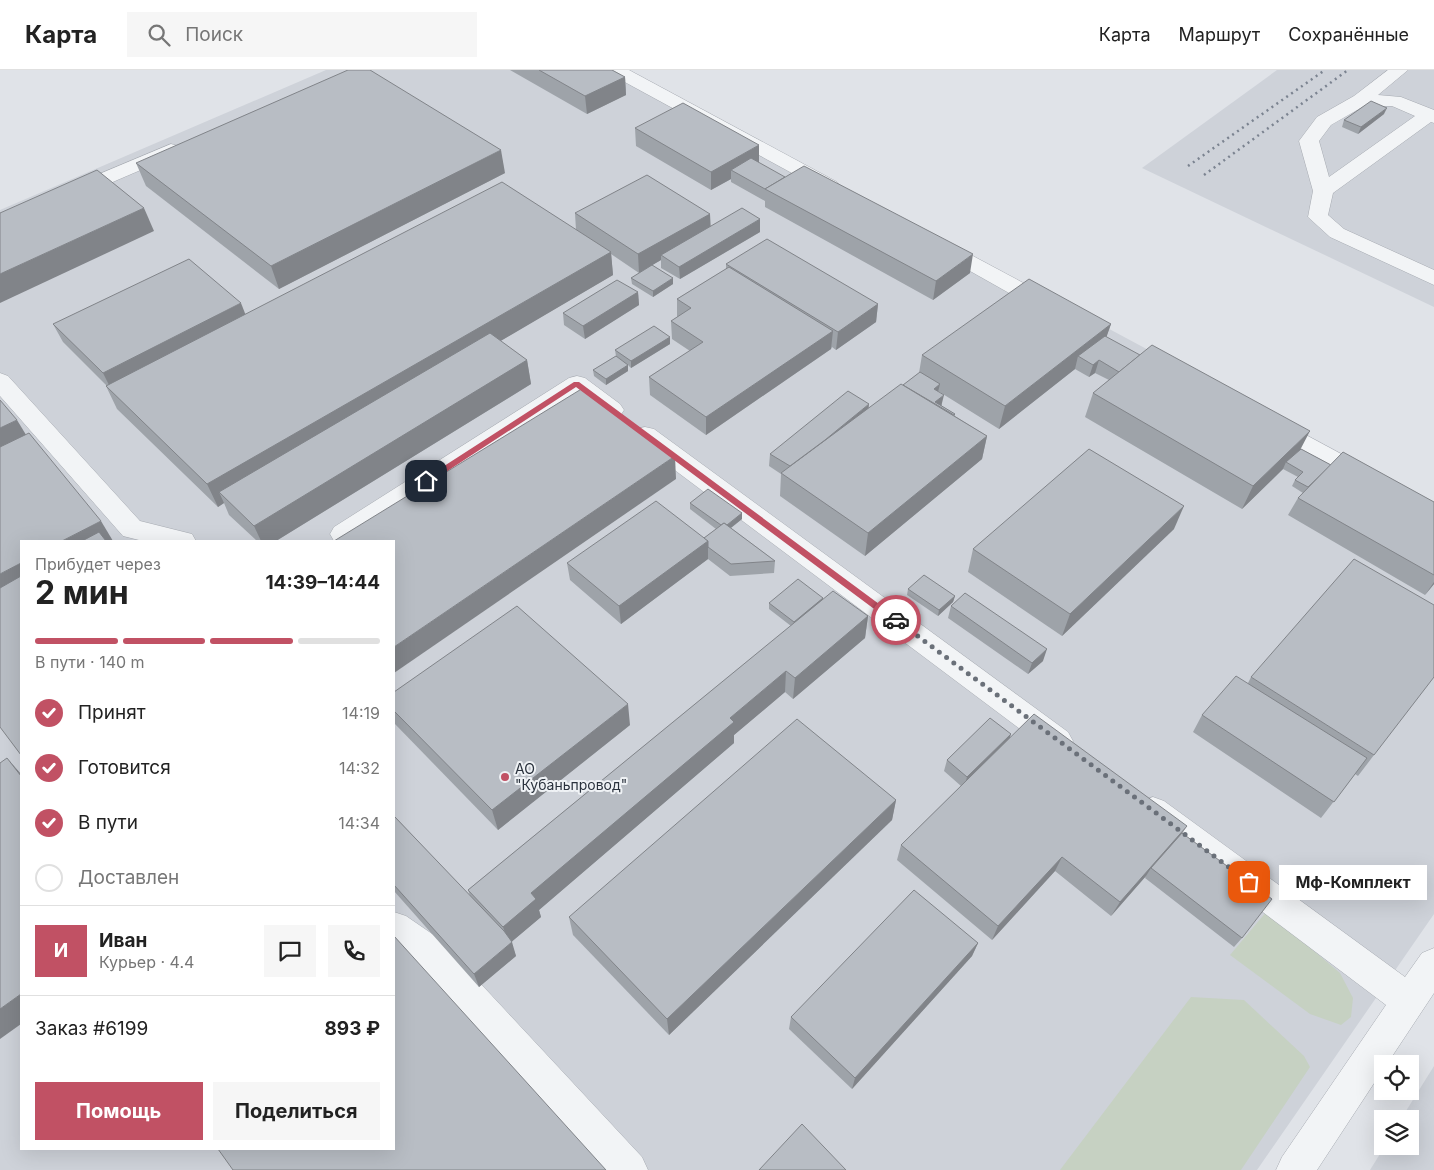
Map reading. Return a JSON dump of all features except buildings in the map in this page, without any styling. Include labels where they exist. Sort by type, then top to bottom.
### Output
[{"type":"street","points":[[616,70],[851,198]]},
{"type":"street","points":[[1399,70],[1360,100],[1324,121],[1309,141],[1323,190],[1318,217],[1337,233],[1434,278]]},
{"type":"street","points":[[1360,100],[1395,101],[1432,116]]},
{"type":"street","points":[[1323,190],[1432,116]]},
{"type":"street","points":[[54,200],[188,143]]},
{"type":"street","points":[[920,236],[1068,316]]},
{"type":"street","points":[[0,381],[132,529],[179,540]]},
{"type":"street","points":[[343,534],[576,384],[1081,758]]},
{"type":"street","points":[[1251,416],[1434,516]]},
{"type":"street","points":[[1129,793],[1409,1001]]},
{"type":"street","points":[[395,929],[426,949],[629,1170]]},
{"type":"street","points":[[1296,1170],[1434,964]]},
{"type":"shaded area","points":[[326,70],[626,70],[1434,503],[1434,914],[1257,1170],[0,1170],[0,210]]},
{"type":"shaded area","points":[[1277,70],[1434,70],[1434,307],[1142,168]]},
{"type":"shaded area","points":[[1434,1066],[1434,1170],[1370,1170],[1379,1155],[1419,1155],[1419,1110],[1407,1110],[1413,1100],[1419,1100],[1419,1090]]},
{"type":"green space","points":[[1267,911],[1340,973],[1353,998],[1351,1017],[1341,1025],[1310,1014],[1230,955]]},
{"type":"green space","points":[[1191,997],[1244,1000],[1304,1056],[1310,1067],[1241,1170],[1060,1170]]},
{"type":"railway","points":[[1188,166],[1325,70]]},
{"type":"railway","points":[[1204,175],[1348,70]]},
{"type":"way so far","points":[[896,620],[1249,882]]},
{"type":"place","name":"АО \"Кубаньпровод\"","points":[[505,777]]},
{"type":"place","name":"Мф-Комплект","points":[[1249,882]]},
{"type":"route","points":[[426,481],[576,384],[896,620]]}]
